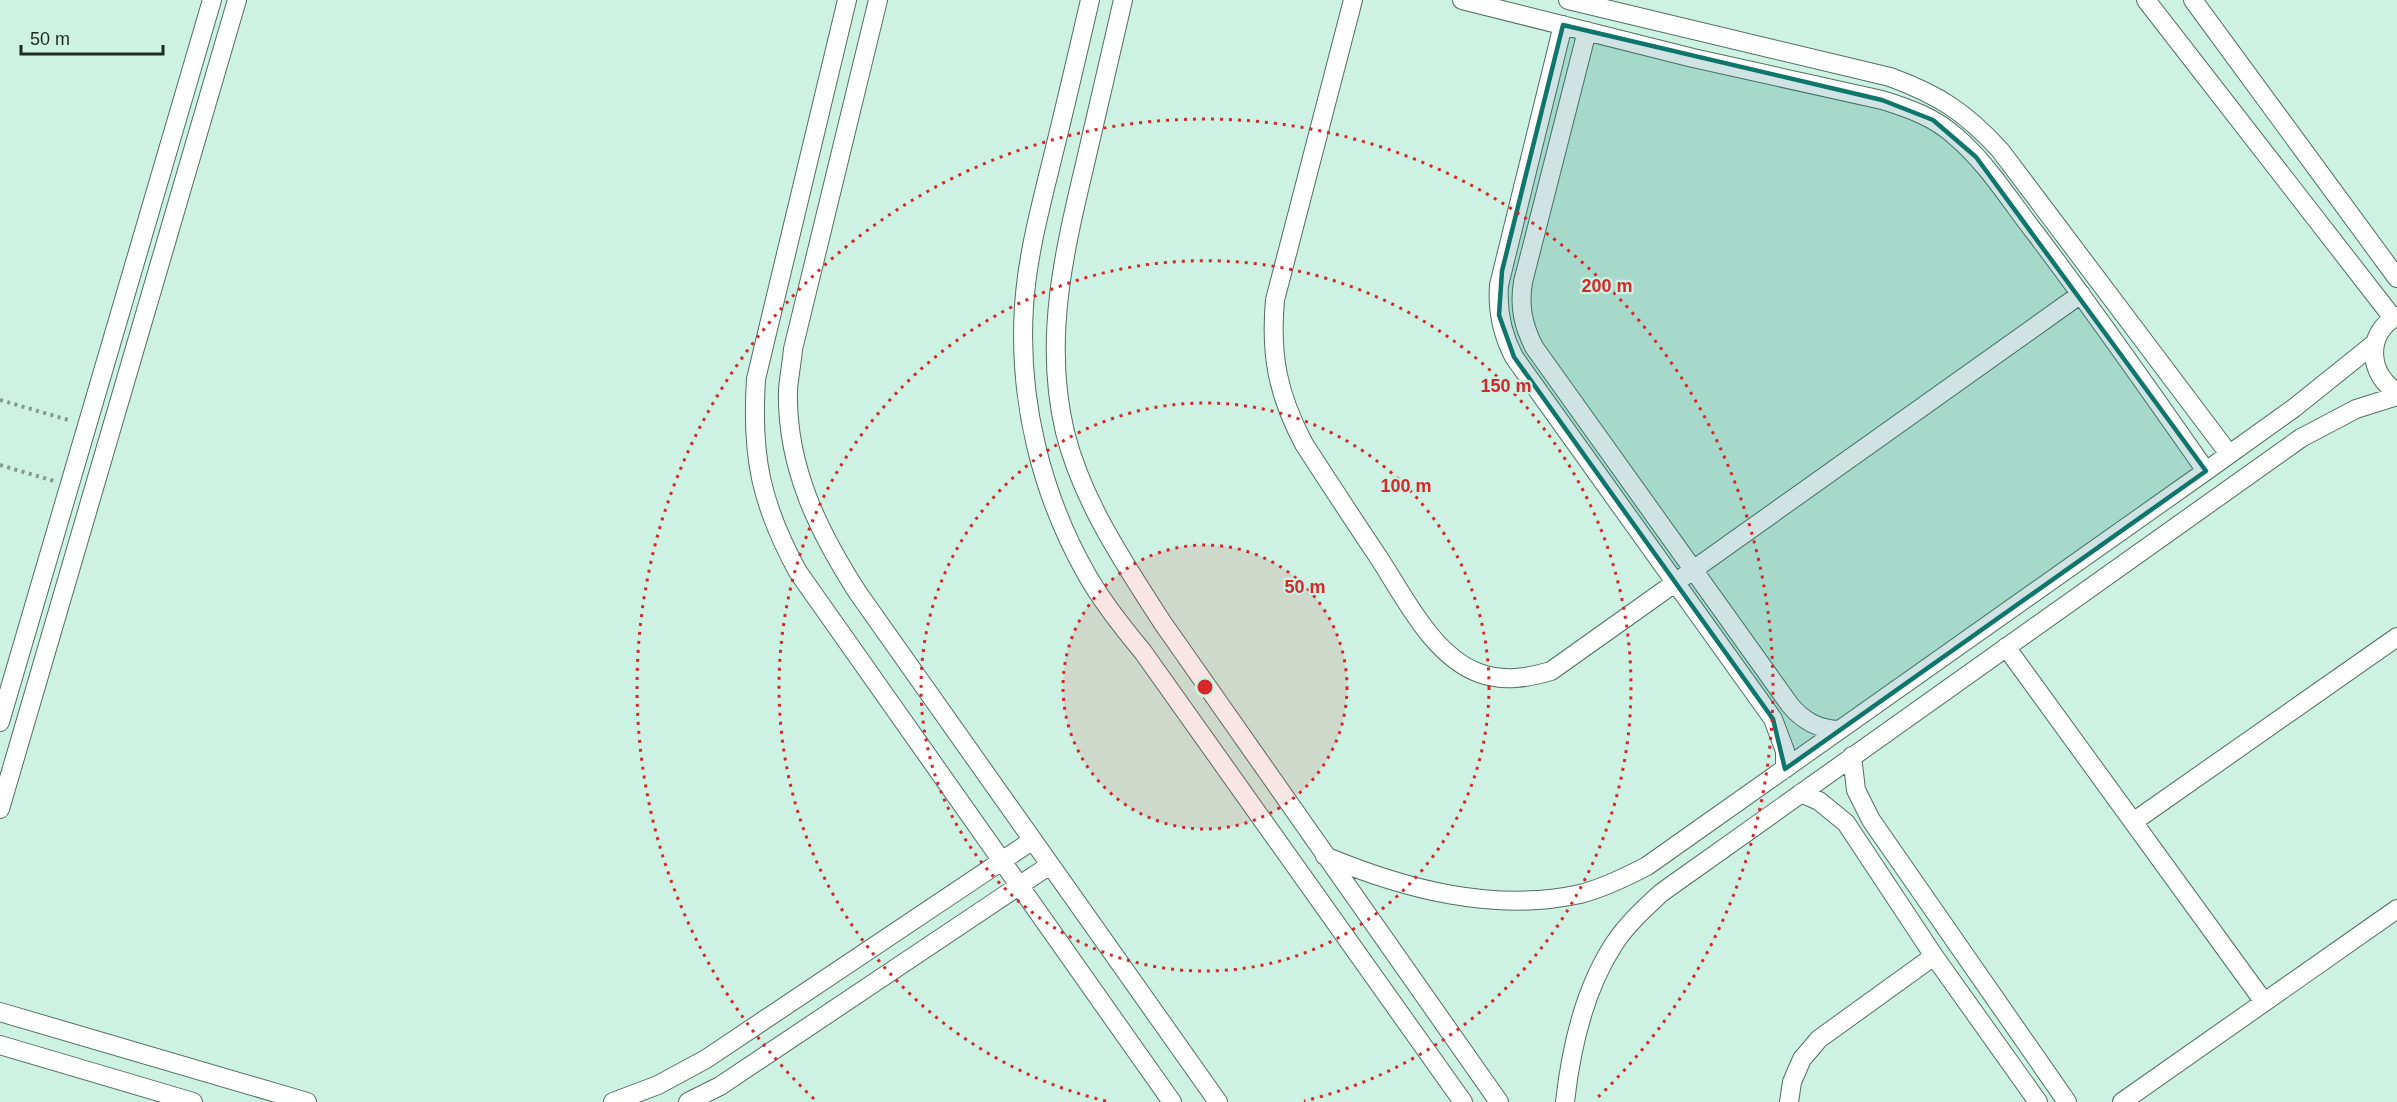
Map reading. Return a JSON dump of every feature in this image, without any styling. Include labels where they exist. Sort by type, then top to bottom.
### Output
[{"type":"street","points":[[0,722],[212,0]]},
{"type":"street","points":[[0,809],[237,0]]},
{"type":"street","points":[[846,0],[756,379],[754,420],[757,460],[765,499],[779,536],[798,572],[1172,1102]]},
{"type":"street","points":[[878,0],[793,349],[788,390],[790,431],[798,471],[812,510],[830,549],[858,594],[1218,1102]]},
{"type":"street","points":[[1090,0],[1029,258],[1024,305],[1023,352],[1027,399],[1048,491],[1082,566],[1114,616],[1143,652],[1463,1102]]},
{"type":"street","points":[[1123,0],[1061,270],[1055,330],[1055,361],[1065,432],[1081,478],[1125,565],[1499,1102]]},
{"type":"street","points":[[1353,0],[1275,300],[1274,350],[1280,389],[1290,417],[1304,444],[1426,630],[1458,662],[1479,674],[1503,679],[1527,678],[1551,671],[2081,294]]},
{"type":"street","points":[[1462,0],[1693,58],[1882,99],[1933,120],[1954,135],[1976,157],[2081,294],[2206,471]]},
{"type":"street","points":[[1568,0],[1890,77],[1921,88],[1951,104],[1977,125],[2012,164],[2229,454]]},
{"type":"street","points":[[1325,855],[1369,874],[1462,897],[1509,900],[1545,899],[1581,894],[1615,882],[1647,866],[2206,471],[2294,408],[2375,343],[2385,325],[2395,317],[2146,0]]},
{"type":"street","points":[[2193,0],[2397,278]]},
{"type":"street","points":[[1563,25],[1499,285],[1498,300],[1502,330],[1514,357],[1773,719],[1785,751],[1785,769]]},
{"type":"street","points":[[1587,31],[1523,282],[1521,295],[1523,319],[1534,347],[1797,714],[1816,726],[1839,730]]},
{"type":"street","points":[[1565,1102],[1575,1042],[1598,975],[1635,916],[1660,892],[2301,438],[2356,409],[2397,394],[2378,373],[2375,363],[2375,343]]},
{"type":"street","points":[[2133,822],[2397,637]]},
{"type":"street","points":[[2006,647],[2264,1002]]},
{"type":"street","points":[[1852,756],[1856,790],[1871,820],[2067,1102]]},
{"type":"street","points":[[1800,793],[1819,801],[1846,823],[1934,956],[2038,1102]]},
{"type":"street","points":[[613,1102],[658,1084],[706,1059],[1033,840]]},
{"type":"street","points":[[688,1102],[730,1079],[1050,865]]},
{"type":"street","points":[[2122,1102],[2397,909]]},
{"type":"street","points":[[1789,1102],[1792,1082],[1802,1059],[1819,1040],[1934,956]]},
{"type":"street","points":[[0,1012],[307,1102]]},
{"type":"street","points":[[0,1045],[137,1094],[193,1102]]},
{"type":"path","points":[[0,400],[87,426]]},
{"type":"path","points":[[0,465],[69,486]]},
{"type":"highlighted area","points":[[1563,25],[1882,100],[1933,120],[1976,157],[2206,471],[1785,769],[1773,719],[1514,357],[1499,315],[1502,271]]}]
